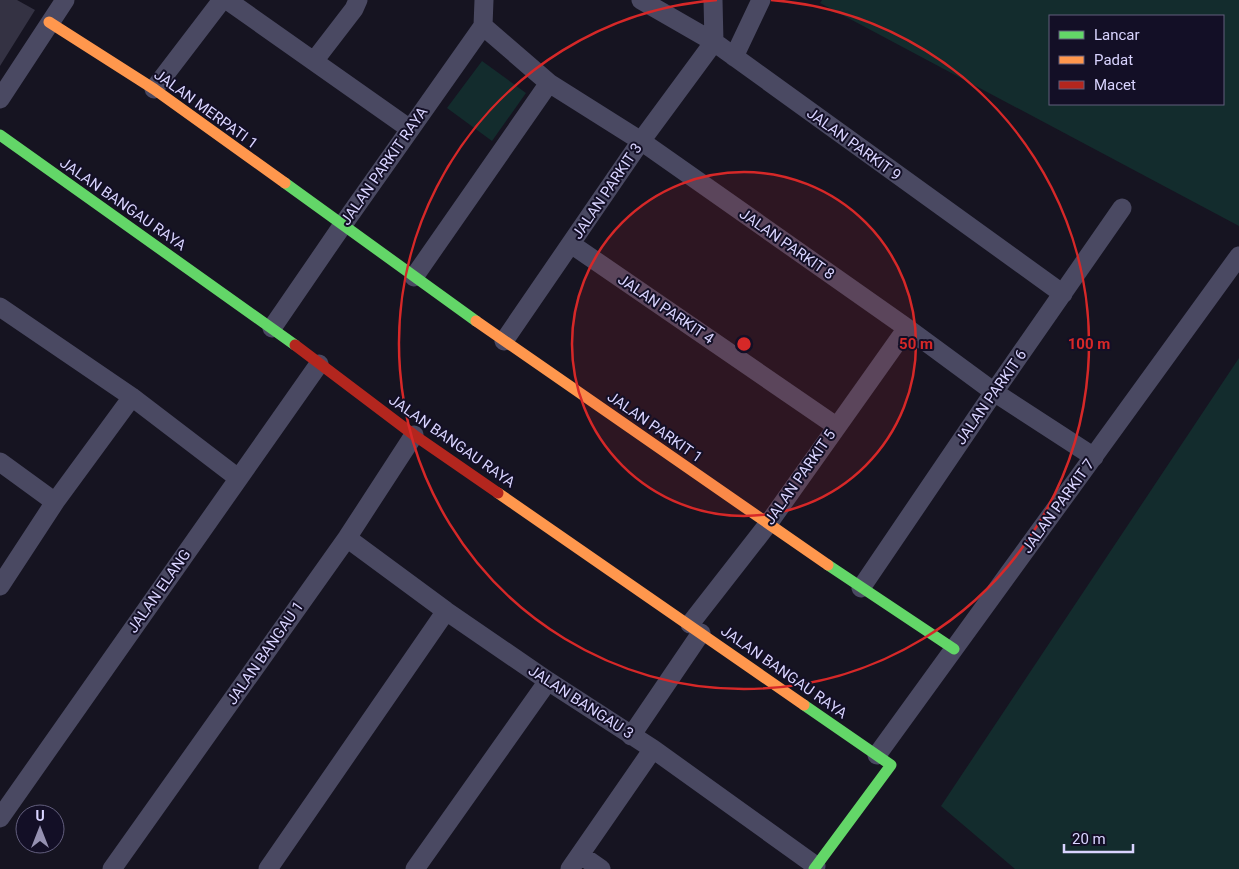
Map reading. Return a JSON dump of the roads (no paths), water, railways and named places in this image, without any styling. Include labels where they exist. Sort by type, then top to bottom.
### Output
[{"type":"street","points":[[0,99],[65,0]]},
{"type":"street","points":[[154,89],[222,0]]},
{"type":"street","points":[[227,0],[410,129]]},
{"type":"street","points":[[314,61],[354,9],[358,0]]},
{"type":"street","points":[[484,0],[484,26]]},
{"type":"street","name":"JALAN PARKIT 9","points":[[641,0],[714,42],[1063,294]]},
{"type":"street","points":[[712,0],[714,42]]},
{"type":"street","points":[[734,57],[762,0]]},
{"type":"street","name":"JALAN MERPATI 1","points":[[49,22],[154,89],[342,226]]},
{"type":"street","name":"JALAN PARKIT 8","points":[[484,26],[549,83],[641,141],[994,392],[1094,457]]},
{"type":"street","name":"JALAN PARKIT RAYA","points":[[272,328],[484,26]]},
{"type":"street","name":"JALAN PARKIT 3","points":[[504,341],[641,141],[714,42]]},
{"type":"street","points":[[414,277],[549,83]]},
{"type":"street","name":"JALAN BANGAU RAYA","points":[[0,136],[272,328],[414,435],[884,760]]},
{"type":"street","name":"JALAN PARKIT 6","points":[[861,588],[1122,208]]},
{"type":"street","name":"JALAN PARKIT 1","points":[[342,226],[768,524],[954,649]]},
{"type":"street","name":"JALAN PARKIT 4","points":[[571,244],[836,426]]},
{"type":"street","name":"JALAN PARKIT 7","points":[[884,760],[954,649],[1239,256]]},
{"type":"street","points":[[0,307],[132,397],[238,478]]},
{"type":"street","name":"JALAN PARKIT 5","points":[[631,736],[696,629],[906,328]]},
{"type":"street","name":"JALAN ELANG","points":[[0,818],[319,364]]},
{"type":"street","points":[[0,586],[55,502],[132,397]]},
{"type":"street","name":"JALAN BANGAU 1","points":[[112,869],[347,538],[414,435]]},
{"type":"street","points":[[0,462],[55,502]]},
{"type":"street","name":"JALAN BANGAU 3","points":[[347,538],[446,611],[548,681],[653,749],[815,867]]},
{"type":"street","points":[[268,869],[446,611]]},
{"type":"street","points":[[415,869],[548,681]]},
{"type":"street","points":[[601,869],[575,862],[653,749]]},
{"type":"street","points":[[815,867],[884,760]]}]
